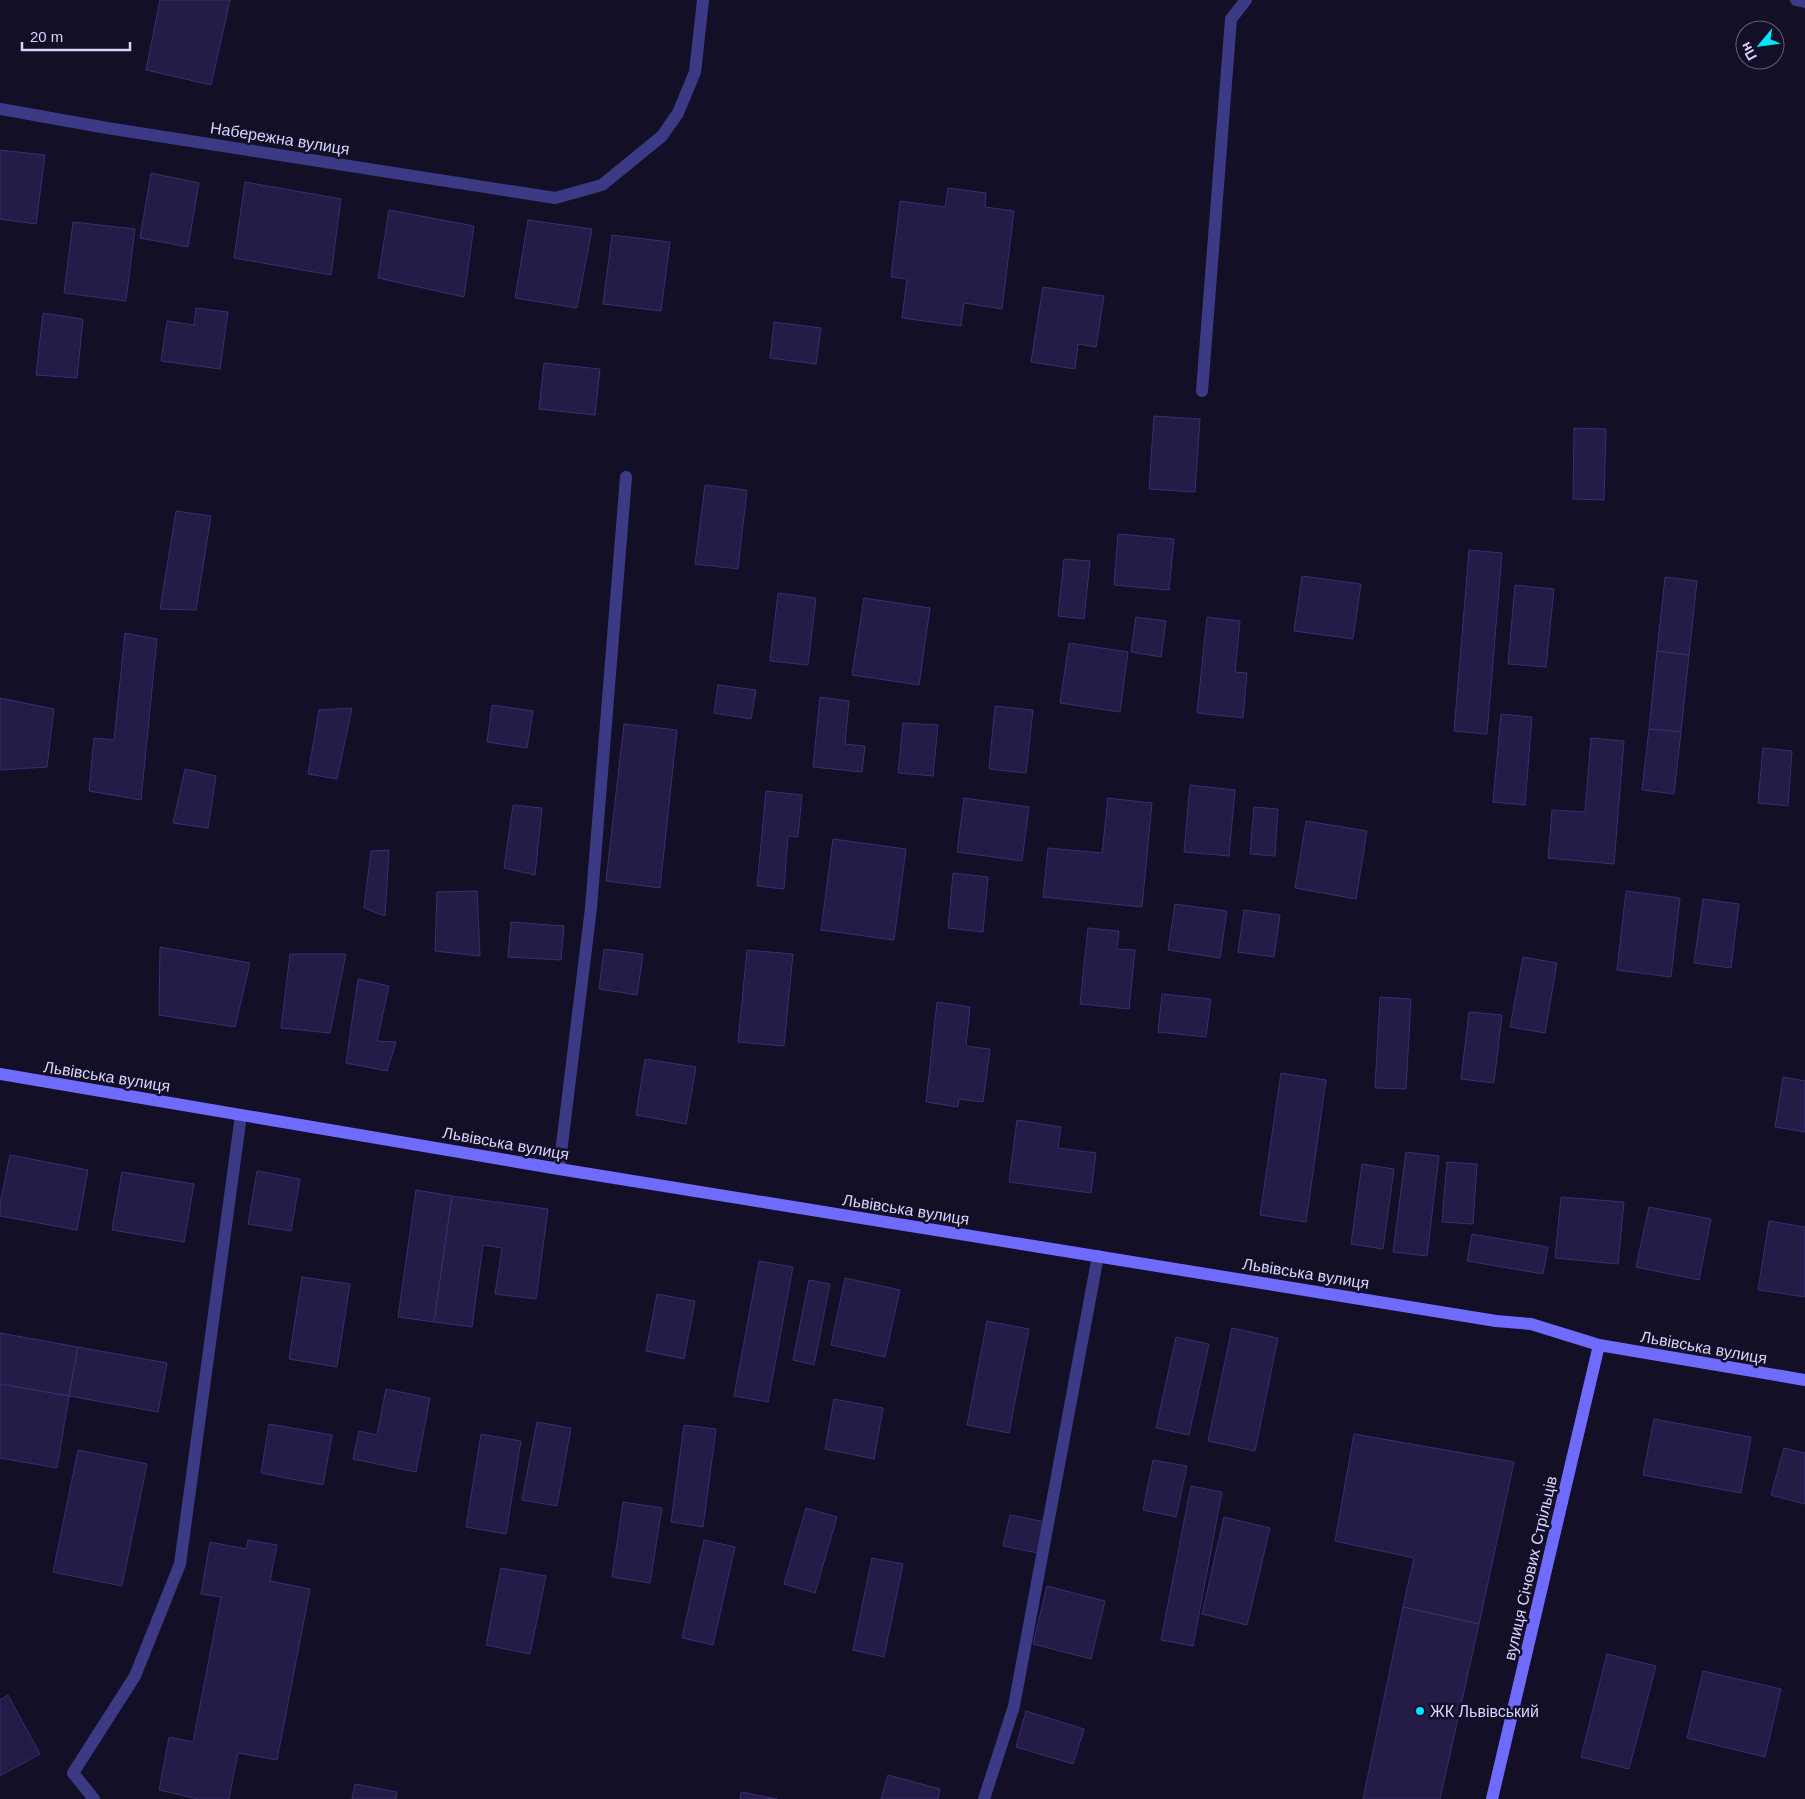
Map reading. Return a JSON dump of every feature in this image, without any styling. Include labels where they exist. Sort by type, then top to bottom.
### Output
[{"type":"main road","name":"Львівська вулиця","points":[[0,1074],[559,1169],[1496,1321],[1531,1324],[1599,1345],[1805,1380]]},
{"type":"main road","name":"вулиця Січових Стрільців","points":[[1492,1799],[1599,1345]]},
{"type":"street","name":"Набережна вулиця","points":[[0,109],[107,128],[555,198],[602,185],[662,136],[678,113],[695,72],[703,0]]},
{"type":"street","points":[[1202,391],[1231,19],[1246,0]]},
{"type":"street","points":[[1796,0],[1805,2]]},
{"type":"street","points":[[559,1169],[591,908],[626,477]]},
{"type":"street","points":[[94,1799],[73,1773],[135,1676],[180,1564],[240,1115]]},
{"type":"street","points":[[984,1799],[1014,1706],[1098,1256]]},
{"type":"building","points":[[160,0],[230,0],[211,85],[146,70]]},
{"type":"building","points":[[0,150],[45,155],[36,224],[0,219]]},
{"type":"building","points":[[151,173],[199,183],[188,247],[140,238]]},
{"type":"building","points":[[245,182],[341,199],[331,275],[234,258]]},
{"type":"building","points":[[948,188],[986,193],[985,207],[1014,211],[1002,309],[964,303],[961,326],[902,318],[907,279],[891,277],[900,201],[945,207]]},
{"type":"building","points":[[389,210],[474,226],[464,297],[378,278]]},
{"type":"building","points":[[528,220],[592,229],[577,308],[515,298]]},
{"type":"building","points":[[73,222],[135,229],[126,301],[64,293]]},
{"type":"building","points":[[612,235],[670,242],[661,311],[603,304]]},
{"type":"building","points":[[1043,287],[1104,296],[1096,347],[1078,344],[1075,369],[1031,362]]},
{"type":"building","points":[[196,308],[228,312],[220,369],[161,361],[167,321],[194,325]]},
{"type":"building","points":[[43,313],[83,319],[77,378],[36,375]]},
{"type":"building","points":[[774,322],[821,328],[816,364],[770,358]]},
{"type":"building","points":[[544,363],[600,369],[595,415],[539,409]]},
{"type":"building","points":[[1154,416],[1200,419],[1195,492],[1149,489]]},
{"type":"building","points":[[1574,428],[1606,429],[1604,500],[1573,499]]},
{"type":"building","points":[[705,485],[747,490],[738,569],[695,564]]},
{"type":"building","points":[[176,511],[211,516],[196,610],[160,609]]},
{"type":"building","points":[[1118,534],[1174,539],[1169,590],[1114,585]]},
{"type":"building","points":[[1469,550],[1502,553],[1487,734],[1454,731]]},
{"type":"building","points":[[1064,559],[1090,561],[1084,619],[1058,616]]},
{"type":"building","points":[[1302,576],[1361,584],[1353,639],[1294,631]]},
{"type":"building","points":[[1665,577],[1697,581],[1689,655],[1657,651]]},
{"type":"building","points":[[1515,585],[1554,589],[1546,667],[1508,664]]},
{"type":"building","points":[[778,593],[816,598],[808,665],[770,661]]},
{"type":"building","points":[[864,598],[930,608],[919,685],[852,675]]},
{"type":"building","points":[[1136,617],[1166,621],[1161,657],[1131,652]]},
{"type":"building","points":[[1207,617],[1240,621],[1235,672],[1247,673],[1243,718],[1197,713]]},
{"type":"building","points":[[125,633],[157,639],[141,800],[89,791],[94,738],[114,740]]},
{"type":"building","points":[[1069,643],[1128,652],[1120,712],[1060,703]]},
{"type":"building","points":[[1657,651],[1689,655],[1681,732],[1649,729]]},
{"type":"building","points":[[718,685],[756,690],[751,719],[714,713]]},
{"type":"building","points":[[820,697],[849,701],[845,744],[865,746],[862,772],[813,767]]},
{"type":"building","points":[[0,698],[54,709],[47,767],[0,770]]},
{"type":"building","points":[[492,705],[533,711],[527,748],[487,742]]},
{"type":"building","points":[[995,706],[1033,710],[1026,773],[989,769]]},
{"type":"building","points":[[352,708],[337,779],[308,774],[319,710]]},
{"type":"building","points":[[1501,714],[1532,717],[1525,805],[1493,802]]},
{"type":"building","points":[[903,723],[938,725],[933,776],[898,773]]},
{"type":"building","points":[[624,724],[677,730],[660,888],[606,881]]},
{"type":"building","points":[[1649,729],[1681,732],[1674,794],[1642,790]]},
{"type":"building","points":[[1591,738],[1624,741],[1614,864],[1548,858],[1552,810],[1585,812]]},
{"type":"building","points":[[1763,748],[1792,751],[1788,806],[1758,803]]},
{"type":"building","points":[[185,769],[216,776],[208,828],[173,823]]},
{"type":"building","points":[[1190,785],[1235,790],[1229,856],[1184,852]]},
{"type":"building","points":[[766,791],[802,795],[798,837],[788,836],[784,889],[757,886]]},
{"type":"building","points":[[964,798],[1029,807],[1022,861],[957,852]]},
{"type":"building","points":[[1108,798],[1152,803],[1142,907],[1043,897],[1048,848],[1102,853]]},
{"type":"building","points":[[513,805],[542,808],[535,875],[504,868]]},
{"type":"building","points":[[1254,807],[1278,809],[1275,856],[1250,854]]},
{"type":"building","points":[[1306,821],[1367,831],[1356,899],[1295,888]]},
{"type":"building","points":[[833,839],[906,849],[894,940],[821,930]]},
{"type":"building","points":[[389,850],[385,916],[364,908],[371,851]]},
{"type":"building","points":[[953,873],[988,877],[983,932],[948,928]]},
{"type":"building","points":[[477,891],[480,956],[435,951],[437,892]]},
{"type":"building","points":[[1626,891],[1680,898],[1671,977],[1617,970]]},
{"type":"building","points":[[1703,899],[1739,904],[1731,968],[1694,963]]},
{"type":"building","points":[[1175,904],[1227,911],[1220,958],[1168,950]]},
{"type":"building","points":[[1244,910],[1280,915],[1274,957],[1238,952]]},
{"type":"building","points":[[511,922],[564,926],[561,960],[508,957]]},
{"type":"building","points":[[1088,928],[1119,931],[1117,949],[1135,950],[1129,1009],[1080,1004]]},
{"type":"building","points":[[160,947],[250,963],[235,1027],[159,1015]]},
{"type":"building","points":[[604,949],[643,954],[637,995],[599,989]]},
{"type":"building","points":[[747,950],[793,954],[784,1046],[738,1042]]},
{"type":"building","points":[[290,954],[346,954],[330,1033],[281,1028]]},
{"type":"building","points":[[1523,957],[1557,963],[1545,1033],[1510,1027]]},
{"type":"building","points":[[358,979],[389,986],[377,1041],[396,1042],[387,1071],[346,1063]]},
{"type":"building","points":[[1162,994],[1211,999],[1206,1037],[1158,1032]]},
{"type":"building","points":[[1380,997],[1411,999],[1406,1089],[1375,1088]]},
{"type":"building","points":[[937,1002],[970,1007],[966,1046],[990,1049],[983,1102],[959,1099],[958,1107],[926,1102]]},
{"type":"building","points":[[1469,1012],[1502,1015],[1494,1083],[1461,1079]]},
{"type":"building","points":[[645,1059],[696,1067],[686,1124],[636,1115]]},
{"type":"building","points":[[1281,1073],[1326,1080],[1306,1222],[1260,1215]]},
{"type":"building","points":[[1783,1077],[1805,1081],[1805,1132],[1775,1127]]},
{"type":"building","points":[[1017,1120],[1061,1127],[1058,1148],[1096,1153],[1091,1193],[1009,1182]]},
{"type":"building","points":[[1406,1152],[1439,1156],[1427,1256],[1393,1252]]},
{"type":"building","points":[[10,1155],[88,1170],[77,1230],[0,1216],[0,1204]]},
{"type":"building","points":[[1447,1162],[1477,1164],[1473,1224],[1442,1222]]},
{"type":"building","points":[[1362,1164],[1394,1169],[1383,1249],[1351,1244]]},
{"type":"building","points":[[257,1171],[300,1179],[291,1231],[248,1224]]},
{"type":"building","points":[[122,1172],[194,1184],[184,1242],[112,1230]]},
{"type":"building","points":[[416,1190],[452,1196],[434,1322],[398,1317]]},
{"type":"building","points":[[452,1196],[548,1209],[536,1299],[495,1294],[502,1248],[483,1245],[472,1327],[434,1322]]},
{"type":"building","points":[[1561,1197],[1624,1202],[1618,1264],[1555,1258]]},
{"type":"building","points":[[1649,1207],[1711,1219],[1699,1280],[1636,1267]]},
{"type":"building","points":[[1769,1221],[1805,1227],[1805,1297],[1758,1290]]},
{"type":"building","points":[[1472,1234],[1548,1247],[1543,1274],[1467,1261]]},
{"type":"building","points":[[759,1261],[793,1267],[768,1402],[734,1396]]},
{"type":"building","points":[[302,1277],[350,1284],[337,1367],[289,1359]]},
{"type":"building","points":[[845,1278],[900,1290],[885,1357],[831,1345]]},
{"type":"building","points":[[809,1280],[830,1284],[814,1365],[793,1360]]},
{"type":"building","points":[[657,1294],[695,1301],[684,1359],[646,1351]]},
{"type":"building","points":[[987,1321],[1029,1329],[1009,1433],[967,1425]]},
{"type":"building","points":[[1232,1328],[1278,1338],[1255,1451],[1208,1441]]},
{"type":"building","points":[[0,1333],[78,1347],[69,1396],[0,1384]]},
{"type":"building","points":[[1176,1337],[1209,1344],[1189,1435],[1156,1428]]},
{"type":"building","points":[[78,1347],[167,1363],[158,1412],[69,1396]]},
{"type":"building","points":[[0,1384],[69,1396],[57,1468],[0,1458]]},
{"type":"building","points":[[386,1389],[430,1398],[416,1472],[353,1459],[359,1431],[377,1435]]},
{"type":"building","points":[[834,1399],[883,1408],[874,1459],[825,1449]]},
{"type":"building","points":[[1654,1419],[1751,1437],[1741,1493],[1643,1475]]},
{"type":"building","points":[[537,1422],[571,1428],[557,1506],[522,1500]]},
{"type":"building","points":[[269,1424],[332,1435],[323,1485],[261,1473]]},
{"type":"building","points":[[684,1425],[716,1429],[703,1527],[671,1522]]},
{"type":"building","points":[[481,1434],[521,1441],[506,1534],[466,1527]]},
{"type":"building","points":[[1354,1434],[1514,1462],[1479,1624],[1403,1607],[1414,1558],[1335,1541]]},
{"type":"building","points":[[1784,1448],[1805,1453],[1805,1504],[1771,1495]]},
{"type":"building","points":[[78,1450],[147,1464],[122,1586],[53,1572]]},
{"type":"building","points":[[1153,1460],[1187,1466],[1176,1517],[1143,1510]]},
{"type":"building","points":[[1191,1486],[1222,1492],[1193,1646],[1161,1640]]},
{"type":"building","points":[[623,1502],[662,1508],[650,1583],[612,1577]]},
{"type":"building","points":[[806,1508],[837,1517],[815,1593],[784,1584]]},
{"type":"building","points":[[1010,1515],[1045,1522],[1038,1553],[1003,1546]]},
{"type":"building","points":[[1224,1517],[1270,1528],[1247,1625],[1202,1614]]},
{"type":"building","points":[[248,1540],[277,1545],[270,1581],[310,1589],[277,1760],[238,1753],[229,1799],[198,1799],[159,1790],[169,1737],[193,1742],[221,1597],[201,1594],[210,1542],[246,1549]]},
{"type":"building","points":[[704,1540],[735,1547],[713,1645],[682,1638]]},
{"type":"building","points":[[872,1558],[903,1564],[884,1657],[853,1650]]},
{"type":"building","points":[[501,1568],[546,1576],[530,1654],[486,1645]]},
{"type":"building","points":[[1047,1586],[1105,1601],[1091,1659],[1033,1644]]},
{"type":"building","name":"ЖК Львівський","points":[[1403,1607],[1479,1624],[1440,1799],[1363,1799]]},
{"type":"building","points":[[1607,1654],[1656,1666],[1629,1769],[1581,1757]]},
{"type":"building","points":[[1703,1671],[1781,1689],[1765,1757],[1687,1738]]},
{"type":"building","points":[[8,1695],[40,1754],[0,1776],[0,1700]]},
{"type":"building","points":[[1026,1711],[1084,1729],[1073,1764],[1016,1747]]},
{"type":"building","points":[[888,1775],[940,1789],[938,1799],[881,1799]]},
{"type":"building","points":[[355,1784],[397,1792],[396,1799],[352,1799]]},
{"type":"building","points":[[741,1792],[777,1799],[740,1799]]},
{"type":"place","name":"ЖК Львівський","points":[[1420,1711]]}]
